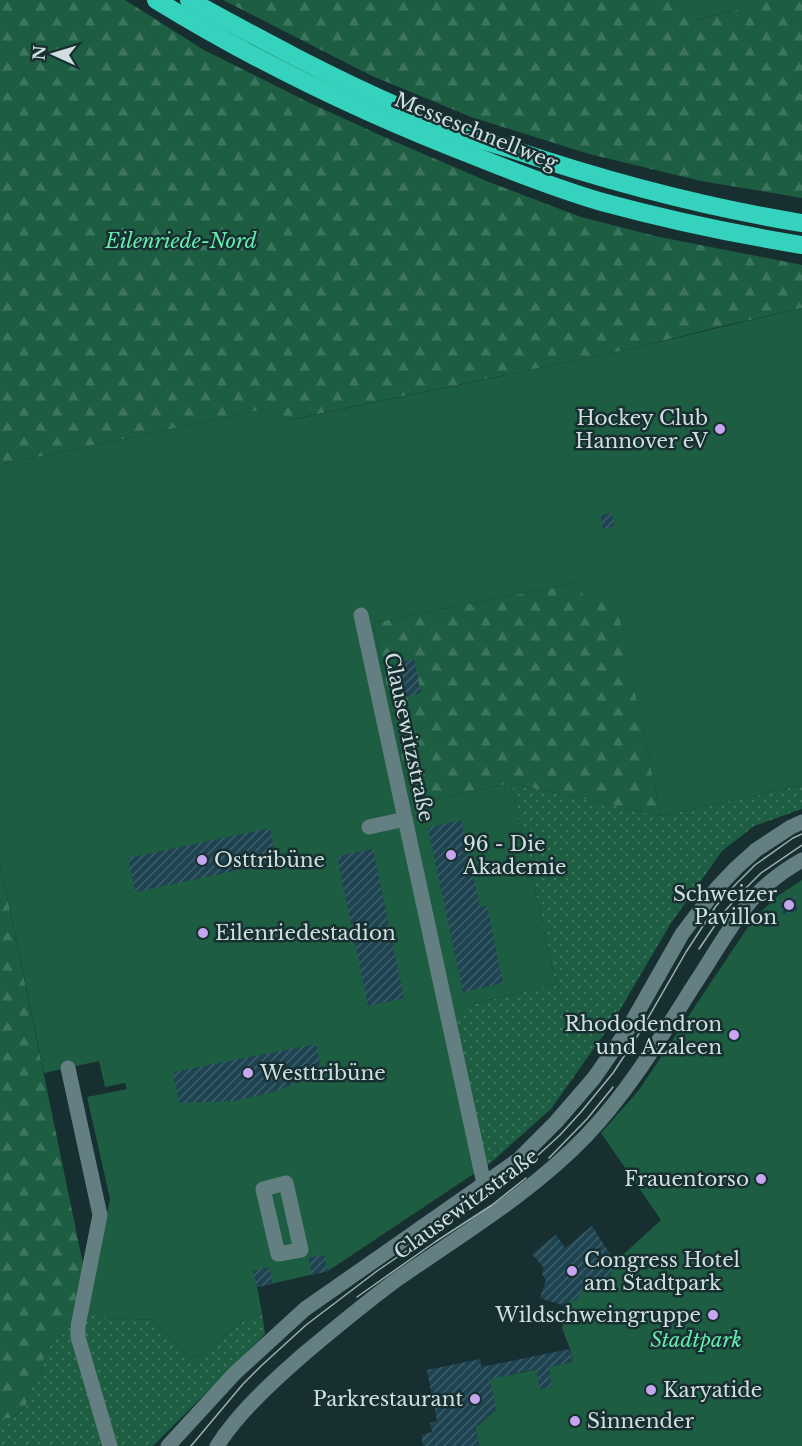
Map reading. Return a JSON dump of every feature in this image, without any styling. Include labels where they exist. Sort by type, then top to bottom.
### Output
[{"type":"highway","name":"Messeschnellweg","points":[[156,0],[264,61],[347,102],[443,144],[544,183],[660,217],[802,245]]},
{"type":"highway","name":"Messeschnellweg","points":[[189,0],[353,87],[450,129],[549,162],[672,197],[746,214],[802,223]]},
{"type":"street","name":"Clausewitzstraße","points":[[361,615],[484,1184]]},
{"type":"street","points":[[369,827],[405,819]]},
{"type":"street","name":"Clausewitzstraße","points":[[168,1446],[235,1373],[305,1309],[518,1160],[556,1122],[594,1078],[628,1029],[682,934],[717,888],[756,850],[802,822]]},
{"type":"street","name":"Clausewitzstraße","points":[[217,1446],[250,1404],[275,1378],[332,1330],[389,1285],[504,1207],[548,1172],[587,1135],[631,1083],[741,912],[764,887],[802,860]]},
{"type":"street","points":[[68,1068],[100,1215],[78,1326],[78,1337],[110,1446]]},
{"type":"green space","name":"Eilenriede-Nord","points":[[0,0],[125,0],[204,50],[310,103],[489,182],[581,217],[655,236],[802,265],[802,308],[621,351],[289,420],[265,409],[0,465]]},
{"type":"green space","points":[[223,0],[689,0],[698,20],[738,9],[757,0],[802,0],[802,198],[701,181],[589,154],[471,117],[370,75]]},
{"type":"green space","points":[[689,0],[757,0],[738,9],[697,20]]},
{"type":"green space","name":"96 - Die Akademie","points":[[802,308],[802,785],[661,816],[616,600],[591,603],[583,596],[580,582],[373,623],[409,791],[419,789],[423,802],[511,783],[556,984],[460,1007],[462,1016],[455,1023],[486,1167],[328,1271],[257,1287],[262,1313],[242,1321],[193,1361],[153,1320],[107,1318],[87,1308],[110,1199],[87,1097],[127,1089],[125,1083],[105,1087],[99,1061],[44,1073],[0,862],[0,465],[265,409],[290,420],[621,351]]},
{"type":"green space","points":[[580,582],[616,599],[661,816],[511,783],[423,802],[409,791],[373,623]]},
{"type":"green space","points":[[511,783],[661,816],[802,785],[802,809],[754,826],[722,851],[671,923],[614,1020],[551,1109],[486,1167],[455,1023],[460,1007],[556,984]]},
{"type":"green space","points":[[0,862],[83,1264],[70,1327],[50,1343],[43,1360],[41,1378],[30,1387],[25,1409],[11,1418],[0,1419]]},
{"type":"green space","name":"Stadtpark","points":[[802,880],[802,1446],[479,1446],[475,1426],[496,1410],[484,1380],[573,1362],[562,1328],[570,1299],[581,1290],[587,1292],[589,1288],[596,1291],[598,1286],[605,1289],[615,1262],[661,1220],[601,1133],[639,1090],[754,918],[779,895]]},
{"type":"green space","points":[[87,1308],[107,1318],[153,1320],[193,1361],[242,1321],[262,1313],[265,1334],[153,1446],[116,1446],[83,1337]]},
{"type":"green space","points":[[70,1327],[106,1446],[0,1446],[0,1419],[11,1418],[25,1409],[30,1387],[41,1377],[43,1360],[50,1343]]},
{"type":"building","points":[[612,513],[615,526],[603,529],[600,515]]},
{"type":"building","points":[[414,659],[421,693],[404,697],[397,662]]},
{"type":"building","name":"96 - Die Akademie","points":[[461,820],[480,907],[487,906],[503,983],[463,992],[428,828]]},
{"type":"building","name":"Osttribüne","points":[[270,828],[277,862],[135,892],[128,858]]},
{"type":"building","points":[[373,849],[404,998],[368,1006],[337,856]]},
{"type":"building","name":"Schweizer Pavillon","points":[[795,897],[798,911],[783,914],[780,900]]},
{"type":"building","name":"Westtribüne","points":[[316,1044],[322,1074],[270,1093],[234,1101],[179,1103],[173,1072]]},
{"type":"building","name":"Congress Hotel am Stadtpark","points":[[592,1226],[615,1262],[605,1289],[598,1286],[596,1291],[589,1288],[587,1292],[581,1290],[577,1301],[570,1299],[568,1307],[540,1298],[546,1280],[542,1274],[544,1268],[532,1254],[556,1235],[565,1248]]},
{"type":"building","points":[[324,1255],[328,1271],[312,1275],[308,1258]]},
{"type":"building","points":[[269,1267],[273,1284],[257,1287],[253,1271]]},
{"type":"building","points":[[570,1349],[573,1362],[549,1367],[552,1387],[540,1389],[536,1369],[490,1379],[496,1410],[475,1428],[479,1446],[423,1446],[421,1435],[432,1432],[430,1423],[437,1421],[427,1370],[480,1359],[481,1367]]},
{"type":"tram line","points":[[191,1446],[243,1384],[306,1325],[377,1271],[513,1178],[560,1135],[613,1073],[716,906],[755,865],[802,834]]},
{"type":"tram line","points":[[699,949],[724,912],[742,892],[761,873],[802,845]]},
{"type":"tram line","points":[[549,1158],[587,1119],[613,1087]]},
{"type":"tram line","points":[[357,1297],[492,1205],[526,1178]]},
{"type":"place","name":"Hockey Club Hannover eV","points":[[720,429]]},
{"type":"place","name":"96 - Die Akademie","points":[[451,855]]},
{"type":"place","name":"Osttribüne","points":[[202,860]]},
{"type":"place","name":"Schweizer Pavillon","points":[[789,905]]},
{"type":"place","name":"Eilenriedestadion","points":[[203,933]]},
{"type":"place","name":"Rhododendron und Azaleen","points":[[734,1035]]},
{"type":"place","name":"Westtribüne","points":[[248,1073]]},
{"type":"place","name":"Frauentorso","points":[[761,1179]]},
{"type":"place","name":"Congress Hotel am Stadtpark","points":[[572,1271]]},
{"type":"place","name":"Wildschweingruppe","points":[[713,1315]]},
{"type":"place","name":"Karyatide","points":[[651,1390]]},
{"type":"place","name":"Parkrestaurant","points":[[475,1399]]},
{"type":"place","name":"Sinnender","points":[[575,1421]]}]
